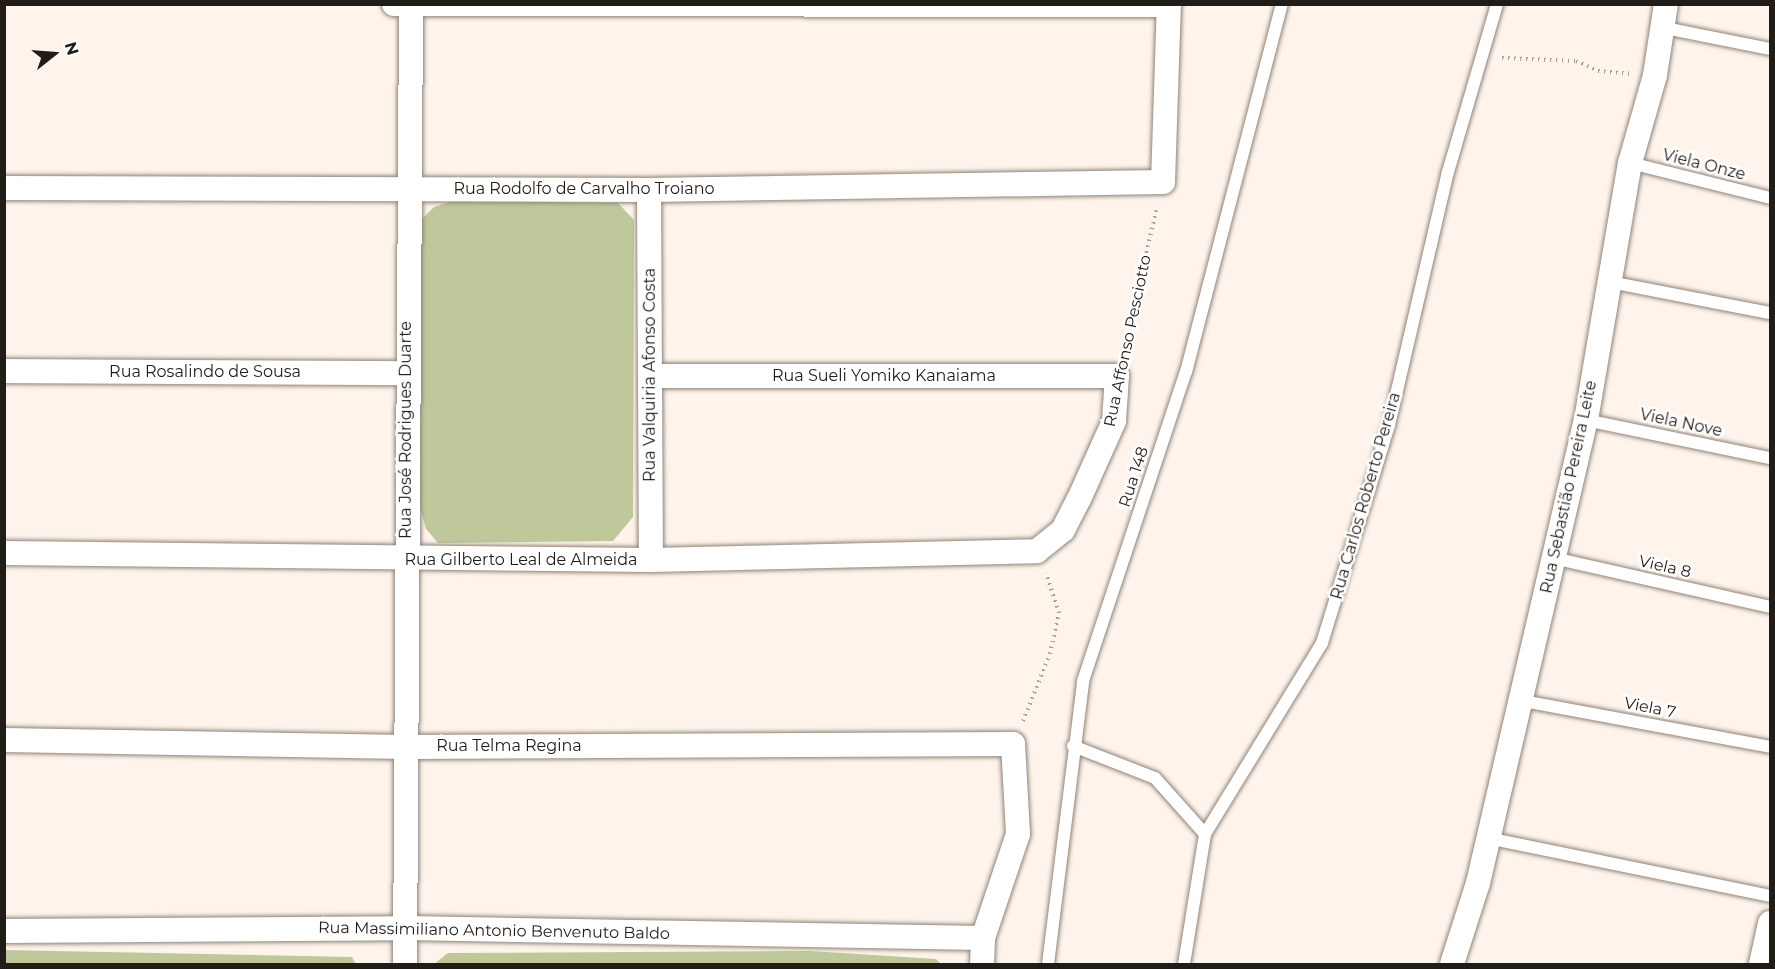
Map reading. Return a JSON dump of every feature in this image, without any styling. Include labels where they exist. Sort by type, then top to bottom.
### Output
[{"type":"street","points":[[394,4],[1169,5],[1163,182]]},
{"type":"street","name":"Rua José Rodrigues Duarte","points":[[405,964],[406,373],[411,5]]},
{"type":"street","name":"Rua Sebastião Pereira Leite","points":[[1452,964],[1488,838],[1522,701],[1586,420],[1630,163],[1655,75],[1663,16]]},
{"type":"street","name":"Rua Rodolfo de Carvalho Troiano","points":[[4,188],[649,190],[1163,182]]},
{"type":"street","name":"Rua Valquiria Afonso Costa","points":[[649,190],[651,560]]},
{"type":"street","name":"Rua Rosalindo de Sousa","points":[[4,371],[406,373]]},
{"type":"street","name":"Rua Sueli Yomiko Kanaiama","points":[[651,375],[1117,376]]},
{"type":"street","name":"Rua Affonso Pesciotto","points":[[1037,551],[1063,530],[1079,499],[1114,421],[1117,376]]},
{"type":"street","name":"Rua Gilberto Leal de Almeida","points":[[4,553],[406,560],[651,560],[1037,551]]},
{"type":"street","name":"Rua Telma Regina","points":[[4,740],[405,747],[1013,744]]},
{"type":"street","points":[[982,964],[983,938],[1018,834],[1013,744]]},
{"type":"street","points":[[1761,964],[1770,923]]},
{"type":"street","name":"Rua Massimiliano Antonio Benvenuto Baldo","points":[[4,931],[405,928],[983,938]]},
{"type":"lane","name":"Rua 148","points":[[1048,964],[1073,746],[1083,681],[1225,238],[1282,4]]},
{"type":"lane","name":"Rua Carlos Roberto Pereira","points":[[1184,964],[1205,834],[1322,643],[1389,424],[1480,57],[1497,4]]},
{"type":"lane","points":[[1663,16],[1770,49]]},
{"type":"lane","name":"Viela Onze","points":[[1630,163],[1770,198]]},
{"type":"lane","points":[[1610,282],[1770,313]]},
{"type":"lane","name":"Viela Nove","points":[[1586,420],[1770,458]]},
{"type":"lane","name":"Viela 8","points":[[1553,558],[1770,607]]},
{"type":"lane","name":"Viela 7","points":[[1522,701],[1770,747]]},
{"type":"lane","points":[[1073,746],[1155,778],[1205,834]]},
{"type":"lane","points":[[1488,838],[1770,896]]},
{"type":"path","points":[[1480,57],[1576,62],[1598,71],[1655,75]]},
{"type":"path","name":"Rua Affonso Pesciotto","points":[[1117,376],[1163,182]]},
{"type":"path","points":[[1013,744],[1050,654],[1059,613],[1056,593],[1037,551]]},
{"type":"green space","points":[[452,201],[618,203],[634,220],[633,517],[613,541],[438,543],[426,529],[420,508],[421,220],[434,207]]},
{"type":"green space","points":[[5,950],[352,957],[356,964],[5,964]]},
{"type":"green space","points":[[810,951],[936,959],[941,964],[434,964],[448,953]]}]
